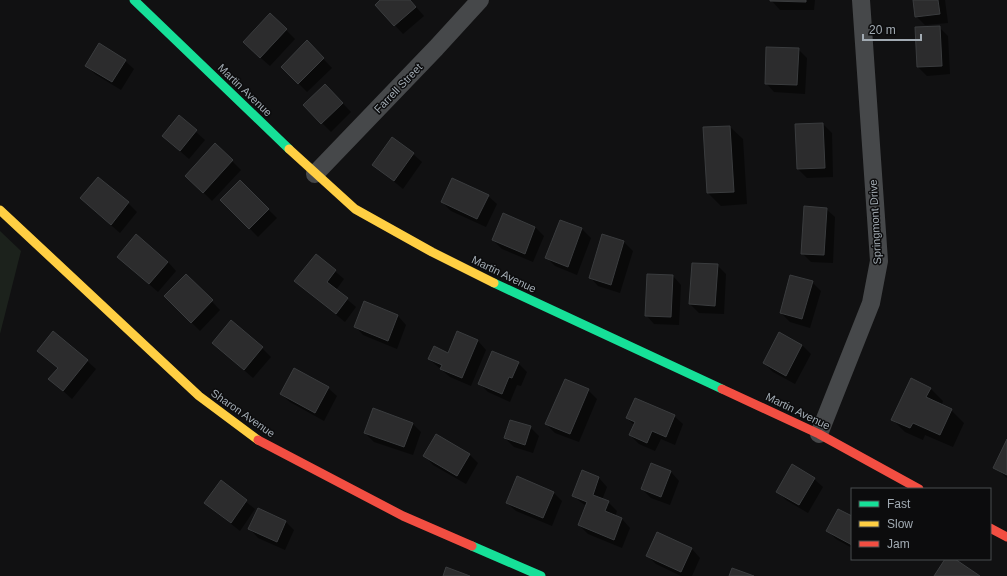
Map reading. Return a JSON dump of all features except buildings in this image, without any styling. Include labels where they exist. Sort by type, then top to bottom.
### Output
[{"type":"street","name":"Martin Avenue","points":[[134,0],[315,174],[355,209],[432,252],[510,291],[819,434],[917,488]]},
{"type":"street","name":"Farrell Street","points":[[315,174],[480,0]]},
{"type":"street","name":"Springmont Drive","points":[[819,434],[871,303],[879,260],[861,0]]},
{"type":"street","name":"Sharon Avenue","points":[[0,210],[199,396],[260,441],[403,516],[541,576]]},
{"type":"street","points":[[991,529],[1007,538]]},
{"type":"shaded area","points":[[0,231],[21,251],[0,334]]},
{"type":"traffic: fast","points":[[134,0],[289,149]]},
{"type":"traffic: fast","points":[[494,283],[722,389]]},
{"type":"traffic: fast","points":[[472,546],[541,576]]},
{"type":"traffic: slow","points":[[289,149],[355,209],[432,252],[494,283]]},
{"type":"traffic: slow","points":[[0,210],[199,396],[258,440]]},
{"type":"traffic: jam","points":[[722,389],[819,434],[917,488]]},
{"type":"traffic: jam","points":[[258,440],[403,516],[472,546]]},
{"type":"traffic: jam","points":[[991,529],[1007,537]]}]
